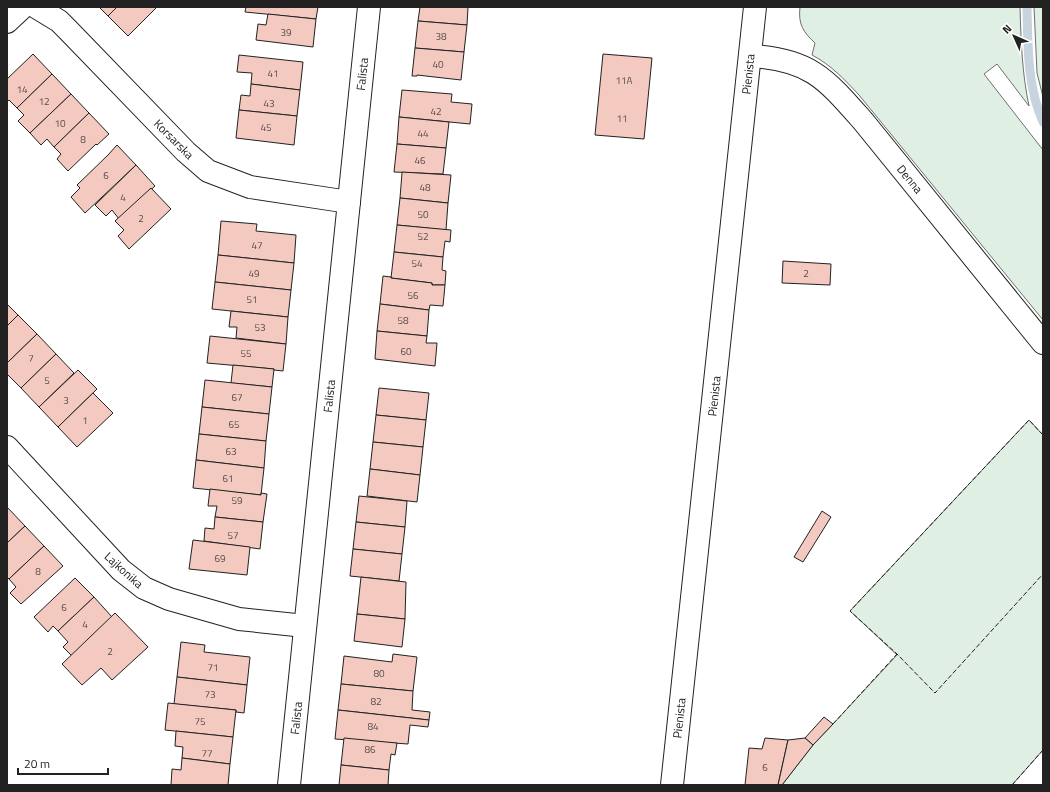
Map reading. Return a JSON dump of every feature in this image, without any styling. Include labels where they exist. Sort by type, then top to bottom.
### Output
[{"type":"street","points":[[7,22],[23,7]]},
{"type":"street","name":"Korsarska","points":[[36,7],[59,21],[186,152],[208,171],[250,188],[349,202]]},
{"type":"street","name":"Falista","points":[[289,785],[369,7]]},
{"type":"street","name":"Pienista","points":[[672,785],[755,7]]},
{"type":"street","name":"Denna","points":[[750,56],[769,57],[790,62],[817,75],[834,88],[1043,343]]},
{"type":"street","name":"Lajkonika","points":[[7,447],[121,570],[144,588],[169,599],[239,619],[305,626]]},
{"type":"green space","points":[[800,7],[1020,7],[1023,69],[1029,106],[997,64],[984,74],[1043,150],[1043,320],[859,95],[843,78],[812,55],[815,43],[802,27]]},
{"type":"green space","points":[[1034,7],[1043,7],[1043,97],[1037,73]]},
{"type":"green space","points":[[1029,420],[1043,435],[1043,750],[1012,785],[782,785],[813,745],[897,655],[850,611]]},
{"type":"building","points":[[99,7],[117,7],[108,16]]},
{"type":"building","points":[[117,7],[157,7],[128,36],[108,16]]},
{"type":"building","points":[[246,7],[318,7],[316,19],[245,12]]},
{"type":"building","points":[[420,7],[468,7],[467,25],[418,21]]},
{"type":"building","points":[[268,14],[316,19],[313,47],[256,40],[258,24],[266,25]]},
{"type":"building","points":[[418,21],[467,25],[464,52],[415,48]]},
{"type":"building","points":[[415,48],[464,52],[461,80],[417,75],[412,76]]},
{"type":"building","points":[[33,54],[52,74],[17,108],[9,100],[7,102],[7,79]]},
{"type":"building","points":[[603,54],[652,58],[644,139],[595,135]]},
{"type":"building","points":[[239,55],[303,62],[300,90],[251,84],[252,73],[237,72]]},
{"type":"building","points":[[52,74],[71,94],[30,133],[18,121],[24,115],[17,108]]},
{"type":"building","points":[[251,84],[300,90],[297,116],[239,110],[241,95],[250,96]]},
{"type":"building","points":[[402,90],[452,94],[451,102],[472,104],[470,124],[399,117]]},
{"type":"building","points":[[71,94],[89,113],[54,147],[47,139],[41,145],[30,133]]},
{"type":"building","points":[[239,110],[297,116],[294,145],[236,138]]},
{"type":"building","points":[[89,113],[109,134],[97,145],[96,144],[68,171],[57,159],[61,154],[54,147]]},
{"type":"building","points":[[399,117],[449,122],[446,148],[397,144]]},
{"type":"building","points":[[397,144],[446,148],[443,174],[394,172]]},
{"type":"building","points":[[117,145],[136,165],[85,213],[71,197],[80,188],[77,185]]},
{"type":"building","points":[[136,165],[155,186],[119,219],[112,210],[106,216],[95,205]]},
{"type":"building","points":[[402,172],[451,175],[448,203],[400,198]]},
{"type":"building","points":[[151,188],[171,209],[129,249],[118,236],[124,230],[115,221]]},
{"type":"building","points":[[400,198],[448,203],[446,230],[397,225]]},
{"type":"building","points":[[221,221],[257,224],[256,231],[296,235],[294,263],[218,255]]},
{"type":"building","points":[[397,225],[451,230],[450,242],[445,241],[443,257],[394,252]]},
{"type":"building","points":[[394,252],[443,257],[442,270],[446,271],[445,285],[432,285],[432,283],[391,278]]},
{"type":"building","points":[[218,255],[294,263],[291,290],[215,282]]},
{"type":"building","points":[[783,261],[831,264],[830,285],[782,283]]},
{"type":"building","points":[[383,276],[432,283],[432,285],[445,285],[443,306],[430,305],[429,310],[380,304]]},
{"type":"building","points":[[215,282],[291,290],[288,317],[212,309]]},
{"type":"building","points":[[7,304],[18,315],[7,326]]},
{"type":"building","points":[[380,304],[429,310],[427,336],[377,331]]},
{"type":"building","points":[[231,311],[288,317],[286,344],[236,338],[237,327],[229,327]]},
{"type":"building","points":[[18,315],[37,334],[7,363],[7,326]]},
{"type":"building","points":[[377,331],[427,336],[426,343],[437,343],[435,366],[375,359]]},
{"type":"building","points":[[37,334],[56,354],[21,388],[7,374],[7,363]]},
{"type":"building","points":[[210,336],[286,344],[283,371],[207,363]]},
{"type":"building","points":[[56,354],[74,373],[39,407],[21,388]]},
{"type":"building","points":[[233,365],[274,369],[272,387],[231,383]]},
{"type":"building","points":[[78,370],[97,389],[58,427],[39,407]]},
{"type":"building","points":[[205,380],[272,387],[269,414],[202,407]]},
{"type":"building","points":[[379,388],[429,393],[426,420],[376,415]]},
{"type":"building","points":[[93,393],[113,413],[77,447],[58,427]]},
{"type":"building","points":[[202,407],[269,414],[266,441],[199,434]]},
{"type":"building","points":[[376,415],[426,420],[423,447],[373,442]]},
{"type":"building","points":[[199,434],[266,441],[264,468],[196,460]]},
{"type":"building","points":[[373,442],[423,447],[420,475],[370,469]]},
{"type":"building","points":[[196,460],[264,468],[261,495],[193,488]]},
{"type":"building","points":[[370,469],[420,475],[417,502],[367,496]]},
{"type":"building","points":[[210,489],[261,495],[261,493],[267,494],[263,522],[215,517],[217,506],[208,506]]},
{"type":"building","points":[[359,496],[407,501],[405,527],[356,522]]},
{"type":"building","points":[[7,507],[25,526],[7,543]]},
{"type":"building","points":[[822,511],[831,517],[803,562],[794,557]]},
{"type":"building","points":[[215,517],[263,522],[260,549],[204,541],[205,528],[214,529]]},
{"type":"building","points":[[356,522],[405,527],[402,554],[353,549]]},
{"type":"building","points":[[25,526],[44,546],[9,579],[7,577],[7,543]]},
{"type":"building","points":[[193,540],[250,547],[247,575],[189,569]]},
{"type":"building","points":[[44,546],[63,566],[21,604],[10,593],[16,587],[9,579]]},
{"type":"building","points":[[353,549],[402,554],[399,581],[350,576]]},
{"type":"building","points":[[361,577],[406,582],[405,619],[357,614]]},
{"type":"building","points":[[75,578],[94,597],[58,631],[53,626],[48,632],[34,617]]},
{"type":"building","points":[[94,597],[112,617],[72,656],[63,647],[68,642],[58,631]]},
{"type":"building","points":[[115,613],[148,647],[112,680],[101,668],[82,685],[62,664]]},
{"type":"building","points":[[357,614],[405,619],[402,647],[354,641]]},
{"type":"building","points":[[181,642],[205,645],[204,652],[250,657],[247,685],[177,677]]},
{"type":"building","points":[[393,654],[417,657],[413,691],[341,684],[344,656],[392,662]]},
{"type":"building","points":[[177,677],[247,685],[244,713],[236,712],[236,710],[174,704]]},
{"type":"building","points":[[341,684],[413,691],[412,710],[430,712],[429,720],[338,710]]},
{"type":"building","points":[[168,703],[236,710],[233,737],[165,730]]},
{"type":"building","points":[[338,710],[429,720],[428,727],[410,725],[408,744],[335,739]]},
{"type":"building","points":[[824,717],[833,724],[813,745],[805,738]]},
{"type":"building","points":[[176,731],[233,737],[230,764],[182,758],[183,747],[175,746]]},
{"type":"building","points":[[344,738],[397,743],[395,755],[391,754],[389,770],[341,765]]},
{"type":"building","points":[[765,738],[788,740],[778,785],[745,785],[749,748],[762,749]]},
{"type":"building","points":[[805,738],[813,745],[782,785],[778,785],[788,740]]},
{"type":"building","points":[[182,758],[230,764],[228,785],[171,785],[172,769],[181,770]]},
{"type":"building","points":[[341,765],[389,770],[388,785],[339,785]]},
{"type":"waterway","points":[[1027,7],[1029,66],[1034,94],[1043,122]]},
{"type":"fence","points":[[1043,435],[1029,420],[850,611],[897,654],[935,693],[1043,574]]},
{"type":"fence","points":[[833,724],[897,654]]},
{"type":"fence","points":[[1012,785],[1043,750]]}]
